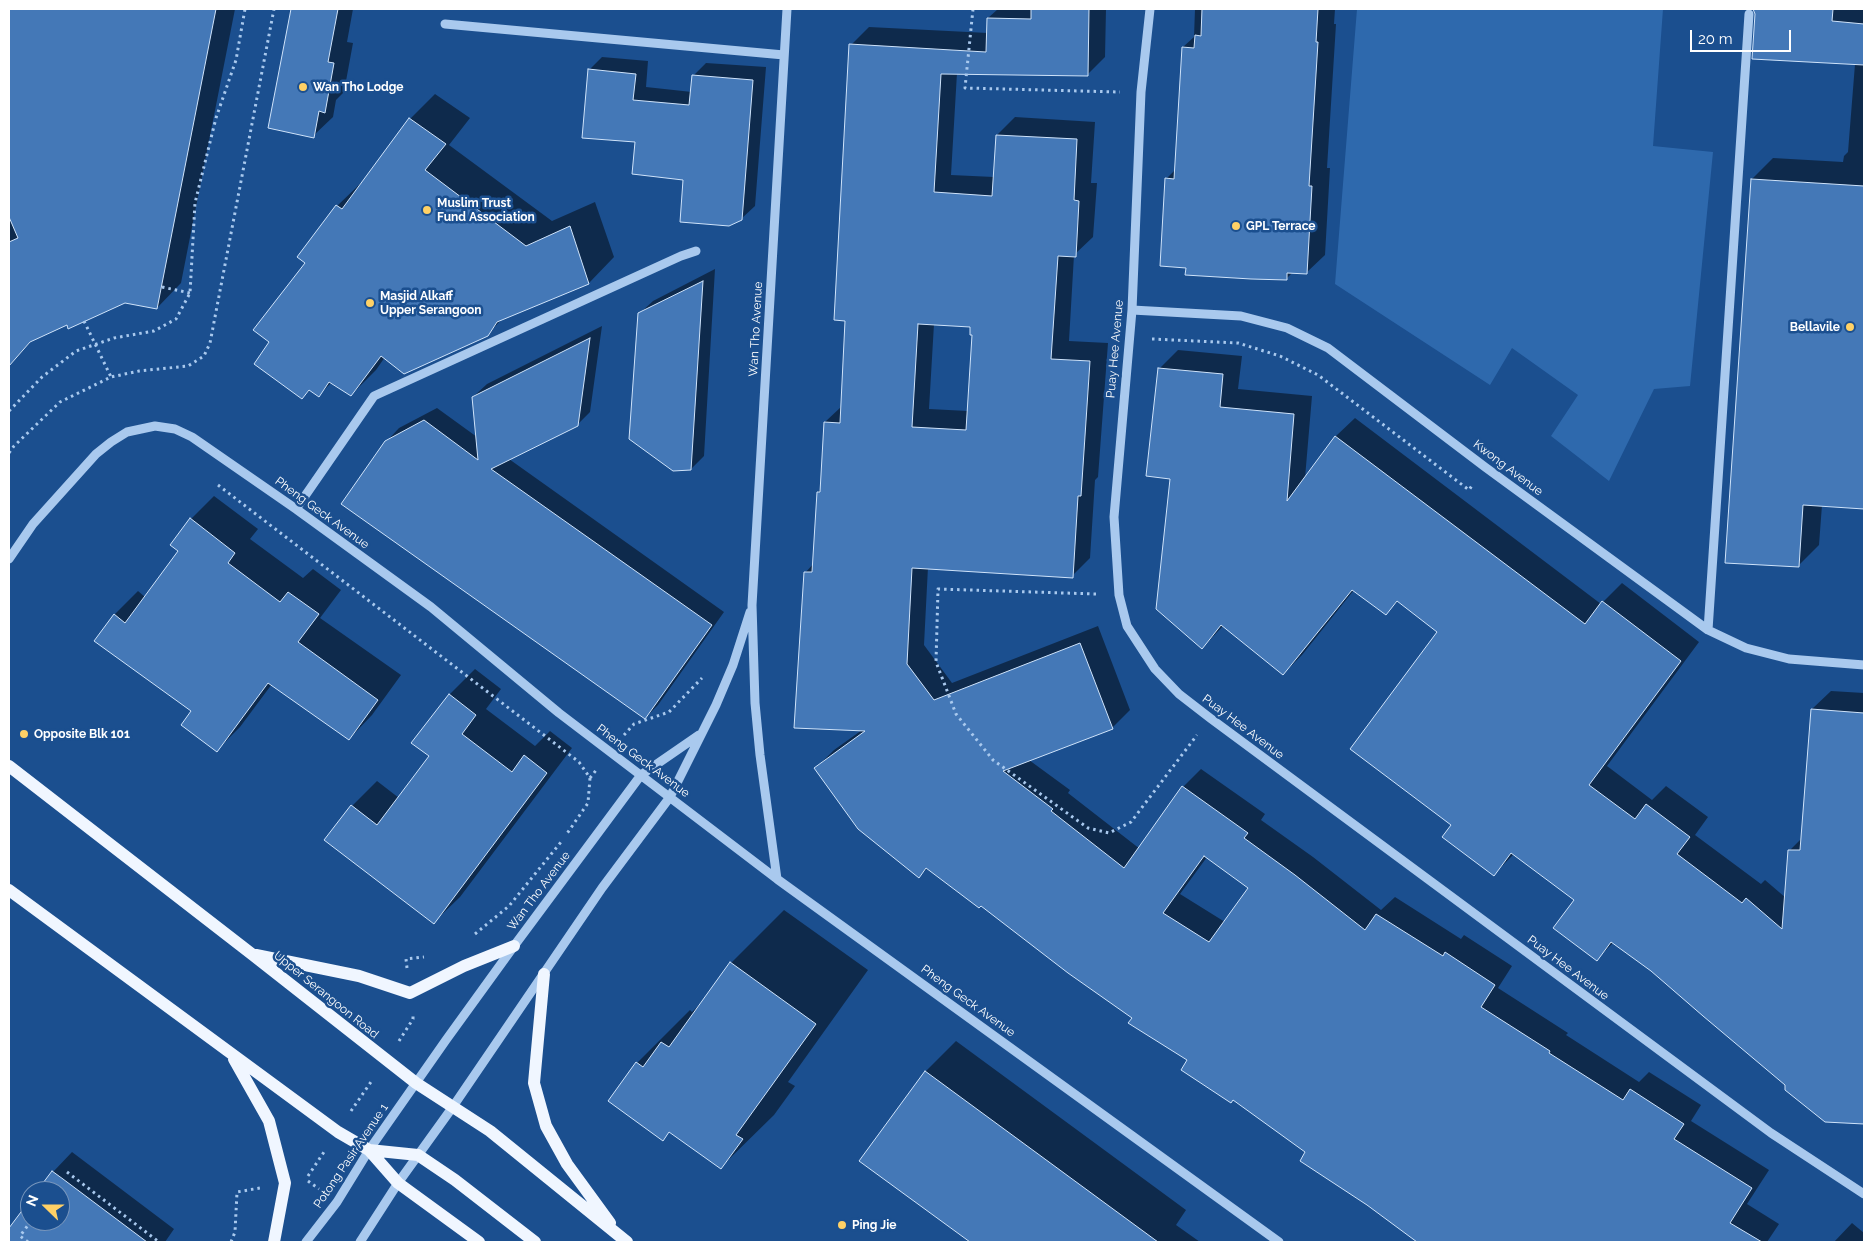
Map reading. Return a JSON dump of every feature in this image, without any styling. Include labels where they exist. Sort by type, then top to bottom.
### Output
[{"type":"main road","name":"Upper Serangoon Road","points":[[9,766],[253,954],[416,1083],[490,1131],[624,1240]]},
{"type":"main road","points":[[9,890],[338,1132],[368,1150],[398,1183],[479,1242]]},
{"type":"main road","points":[[253,954],[359,976],[410,993],[464,966],[514,946]]},
{"type":"main road","points":[[544,974],[534,1083],[546,1126],[567,1164],[624,1240]]},
{"type":"main road","points":[[231,1054],[269,1121],[285,1183],[274,1242]]},
{"type":"main road","points":[[368,1150],[418,1155],[455,1180],[535,1242]]},
{"type":"street","name":"Wan Tho Avenue","points":[[777,879],[762,778],[752,605],[787,9]]},
{"type":"street","name":"Puay Hee Avenue","points":[[1150,9],[1141,92],[1132,310],[1114,517],[1119,595],[1127,626],[1156,669],[1179,694],[1210,718],[1322,803],[1771,1132],[1864,1194]]},
{"type":"street","points":[[1708,630],[1749,14]]},
{"type":"street","points":[[445,24],[784,55]]},
{"type":"street","points":[[296,509],[374,396],[681,256],[696,251]]},
{"type":"street","name":"Kwong Avenue","points":[[1132,310],[1242,316],[1287,328],[1328,348],[1485,467],[1708,630],[1746,648],[1789,659],[1864,665]]},
{"type":"street","name":"Pheng Geck Avenue","points":[[9,560],[33,524],[96,454],[127,432],[155,426],[175,429],[192,437],[296,509],[431,607],[559,713],[777,879],[1279,1242]]},
{"type":"street","name":"Wan Tho Avenue","points":[[452,1108],[602,888],[670,797],[734,665],[752,605]]},
{"type":"street","name":"Wan Tho Avenue","points":[[416,1083],[514,946],[641,775],[701,734]]},
{"type":"street","name":"Potong Pasir Avenue 1","points":[[306,1242],[337,1202],[368,1150],[416,1083]]},
{"type":"street","points":[[360,1242],[398,1183],[452,1108]]},
{"type":"path","points":[[9,411],[42,377],[76,351],[114,338],[154,331],[176,319],[190,293],[195,203],[216,118],[236,60],[245,9]]},
{"type":"path","points":[[9,453],[60,402],[111,377],[139,371],[188,366],[204,356],[210,343],[274,9]]},
{"type":"path","points":[[973,9],[965,88],[1141,92]]},
{"type":"path","points":[[162,287],[190,293]]},
{"type":"path","points":[[84,321],[111,377]]},
{"type":"path","points":[[1129,338],[1238,343],[1280,356],[1318,375],[1469,490],[1485,467]]},
{"type":"path","points":[[215,483],[579,762],[590,778]]},
{"type":"path","points":[[1119,595],[938,589],[936,662],[956,714],[993,760],[1088,828],[1109,834],[1131,822],[1210,718]]},
{"type":"path","points":[[471,937],[509,906],[563,839],[588,803],[590,778],[634,724],[669,712],[693,689],[707,672]]},
{"type":"path","points":[[406,960],[431,954]]},
{"type":"path","points":[[306,1179],[413,1019]]},
{"type":"path","points":[[67,1172],[159,1242]]},
{"type":"path","points":[[231,1242],[235,1232],[237,1192]]},
{"type":"path","points":[[24,1231],[20,1236],[28,1242]]},
{"type":"shaded area","points":[[1357,9],[1663,9],[1653,146],[1713,152],[1690,386],[1654,389],[1609,481],[1551,436],[1578,395],[1512,348],[1490,385],[1335,284]]},
{"type":"building","points":[[9,9],[216,9],[157,309],[125,303],[68,329],[67,325],[30,342],[9,366],[9,242],[18,238],[9,217]]},
{"type":"building","name":"Wan Tho Lodge","points":[[291,9],[338,9],[328,62],[334,63],[325,113],[319,111],[314,138],[268,128]]},
{"type":"building","points":[[1031,9],[1089,9],[1088,76],[941,74],[934,192],[992,196],[996,135],[1077,139],[1074,200],[1079,201],[1076,257],[1058,256],[1051,359],[1090,361],[1081,496],[1078,496],[1073,578],[912,568],[907,664],[934,700],[1080,643],[1113,729],[1003,771],[1053,809],[1051,811],[1124,868],[1182,786],[1248,833],[1244,838],[1365,930],[1376,914],[1443,956],[1445,952],[1495,985],[1481,1007],[1623,1100],[1630,1089],[1684,1124],[1674,1139],[1752,1188],[1730,1223],[1762,1242],[1417,1242],[1367,1205],[1300,1161],[1305,1152],[1233,1100],[1231,1103],[1181,1070],[1187,1060],[1128,1023],[1132,1018],[1068,973],[981,906],[979,908],[926,868],[919,878],[858,829],[814,768],[865,731],[794,728],[804,572],[812,572],[817,492],[820,492],[824,422],[840,423],[845,321],[834,320],[849,44],[986,52],[987,18],[1031,19]],"holes":[[[918,324],[970,327],[970,335],[972,335],[966,430],[912,427]],[[1204,856],[1248,888],[1209,942],[1163,913]]]},
{"type":"building","points":[[1202,9],[1318,9],[1316,42],[1318,42],[1309,186],[1312,186],[1307,274],[1287,273],[1287,280],[1251,279],[1185,275],[1186,268],[1160,266],[1165,178],[1174,179],[1182,47],[1194,48],[1195,35],[1201,36]]},
{"type":"building","points":[[1753,9],[1833,9],[1832,21],[1864,24],[1864,65],[1752,59],[1755,14]]},
{"type":"building","points":[[588,69],[636,74],[633,100],[689,105],[692,75],[753,80],[742,220],[729,226],[680,222],[683,180],[632,174],[635,142],[582,138]]},
{"type":"building","points":[[409,118],[446,144],[425,170],[526,246],[570,226],[589,284],[497,322],[488,336],[404,374],[381,356],[351,396],[329,382],[319,397],[309,390],[302,399],[254,364],[269,342],[253,330],[305,263],[297,257],[336,205],[342,209]]},
{"type":"building","points":[[1751,179],[1864,186],[1864,509],[1803,505],[1799,567],[1725,563]]},
{"type":"building","points":[[703,281],[691,470],[673,471],[629,439],[638,313]]},
{"type":"building","points":[[590,338],[578,426],[491,469],[712,625],[645,719],[341,504],[385,441],[424,420],[478,460],[472,397]]},
{"type":"building","points":[[1158,368],[1223,374],[1220,407],[1294,414],[1287,501],[1335,436],[1585,624],[1602,601],[1681,661],[1589,785],[1635,819],[1646,804],[1690,837],[1677,854],[1742,903],[1746,898],[1782,929],[1788,850],[1800,850],[1811,709],[1864,713],[1864,1124],[1825,1122],[1785,1090],[1785,1085],[1651,971],[1611,942],[1597,961],[1553,928],[1574,900],[1511,853],[1494,876],[1442,837],[1451,825],[1350,749],[1437,632],[1397,601],[1386,615],[1352,590],[1283,675],[1221,625],[1202,649],[1156,609],[1170,479],[1146,476]]},
{"type":"building","points":[[190,518],[235,553],[228,563],[280,602],[288,592],[319,614],[298,642],[378,700],[349,740],[268,683],[217,752],[181,725],[191,711],[94,641],[114,614],[125,623],[178,551],[170,545]]},
{"type":"building","points":[[449,694],[476,715],[462,734],[512,772],[524,755],[547,773],[434,924],[324,840],[351,805],[377,825],[429,756],[411,743]]},
{"type":"building","points":[[730,962],[816,1024],[736,1135],[743,1139],[721,1169],[669,1132],[663,1141],[608,1101],[636,1062],[643,1067],[661,1042],[669,1047]]},
{"type":"building","points":[[925,1071],[1158,1242],[970,1242],[859,1161]]},
{"type":"building","points":[[52,1171],[65,1181],[44,1181]]},
{"type":"building","points":[[70,1184],[147,1242],[9,1242],[9,1228],[20,1213],[20,1231],[70,1231]]},
{"type":"place","name":"Wan Tho Lodge","points":[[303,87]]},
{"type":"place","name":"Muslim Trust Fund Association","points":[[427,210]]},
{"type":"place","name":"GPL Terrace","points":[[1236,226]]},
{"type":"place","name":"Masjid Alkaff Upper Serangoon","points":[[370,303]]},
{"type":"place","name":"Bellavile","points":[[1850,327]]},
{"type":"place","name":"Opposite Blk 101","points":[[24,734]]},
{"type":"place","name":"Ping Jie","points":[[842,1225]]}]
